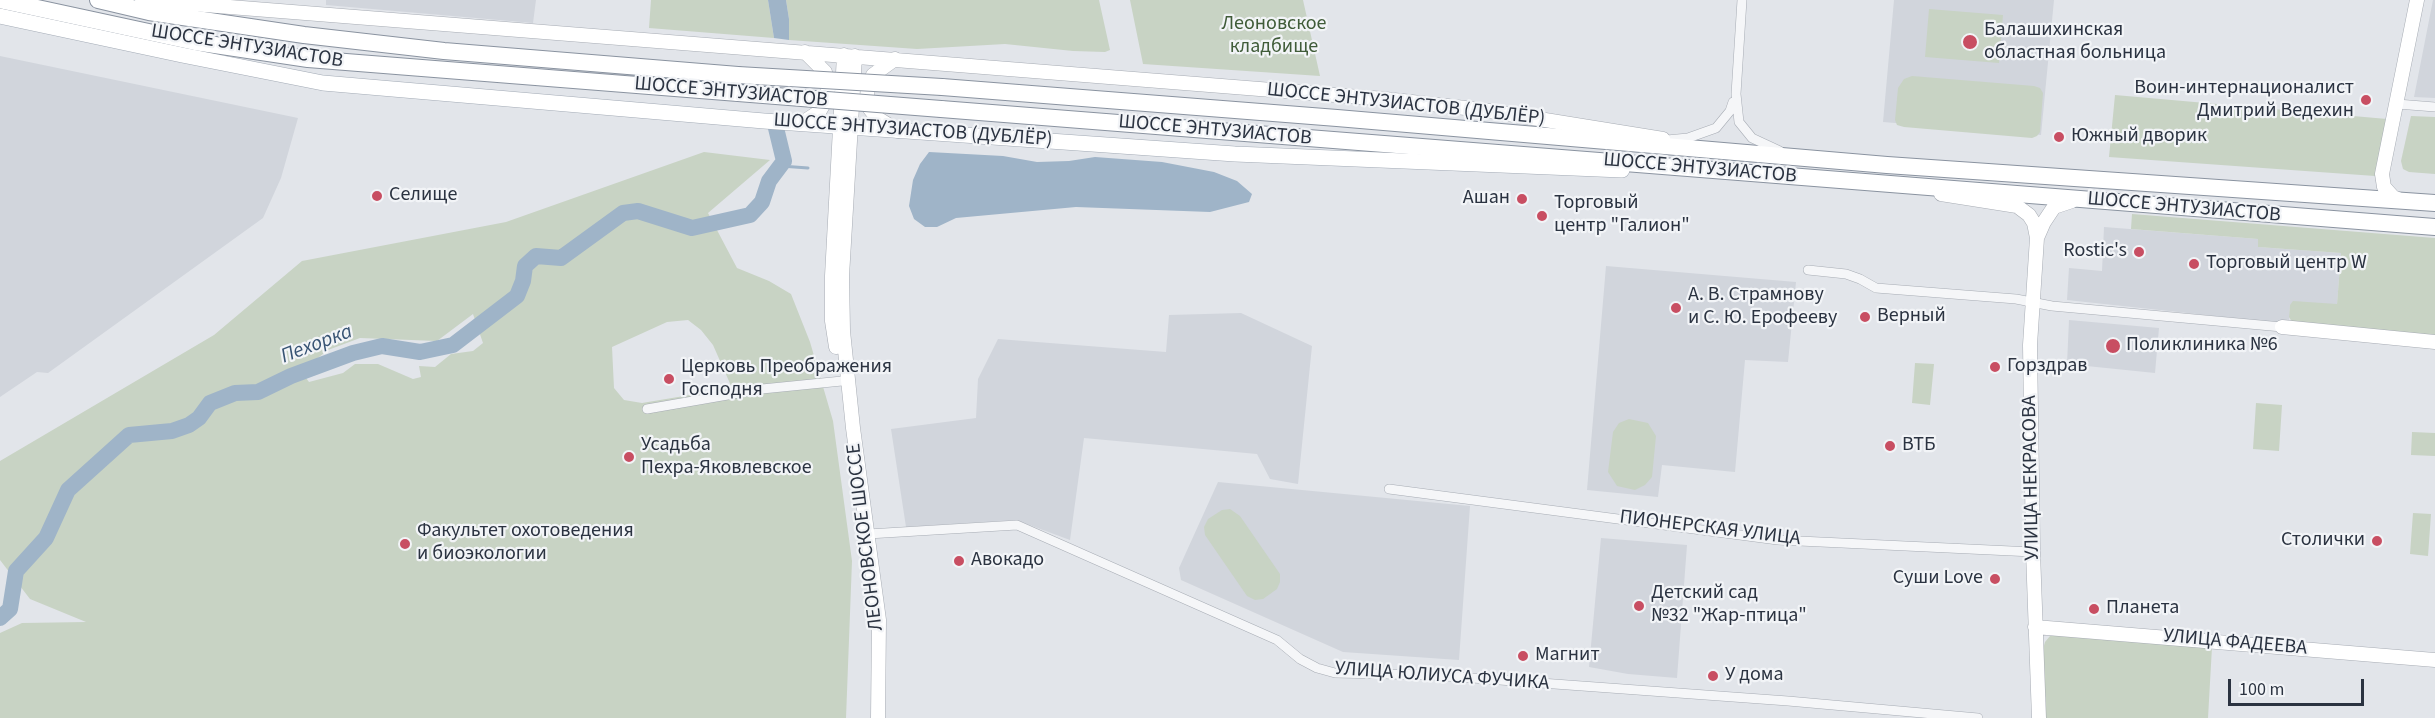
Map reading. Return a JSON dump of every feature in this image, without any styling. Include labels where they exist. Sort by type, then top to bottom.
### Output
[{"type":"highway","name":"ШОССЕ ЭНТУЗИАСТОВ","points":[[0,0],[195,42],[308,59],[2435,227]]},
{"type":"highway","name":"ШОССЕ ЭНТУЗИАСТОВ","points":[[98,0],[149,12],[304,35],[444,51],[738,75],[942,87],[1803,158],[2435,203]]},
{"type":"main road","name":"ШОССЕ ЭНТУЗИАСТОВ (ДУБЛЁР)","points":[[142,0],[1395,100],[1483,110],[1734,152]]},
{"type":"main road","points":[[2402,201],[2393,197],[2384,187],[2382,174],[2417,0]]},
{"type":"main road","points":[[0,10],[42,25]]},
{"type":"main road","name":"ШОССЕ ЭНТУЗИАСТОВ (ДУБЛЁР)","points":[[0,16],[323,83],[845,127],[1235,154],[1633,171],[1762,174]]},
{"type":"main road","points":[[795,123],[822,107],[828,90],[825,72],[798,52]]},
{"type":"main road","name":"ЛЕОНОВСКОЕ ШОССЕ","points":[[849,55],[831,299],[832,321],[842,381],[853,428]]},
{"type":"main road","points":[[895,59],[873,75],[868,86],[867,97],[870,109],[877,118],[898,131]]},
{"type":"main road","name":"ЛЕОНОВСКОЕ ШОССЕ","points":[[845,127],[843,331],[853,428],[879,620],[878,718]]},
{"type":"main road","points":[[2348,197],[2369,190],[2382,174]]},
{"type":"main road","name":"УЛИЦА НЕКРАСОВА","points":[[1891,184],[1970,200],[2017,206],[2029,215],[2034,223],[2037,238],[2030,345],[2033,552],[2039,718]]},
{"type":"main road","name":"УЛИЦА НЕКРАСОВА","points":[[2037,238],[2054,207],[2085,199]]},
{"type":"main road","points":[[2282,327],[2435,342]]},
{"type":"main road","name":"УЛИЦА ФАДЕЕВА","points":[[2035,627],[2435,660]]},
{"type":"street","points":[[1742,0],[1736,94],[1738,122],[1752,138],[1773,149],[1803,158]]},
{"type":"street","points":[[1666,140],[1688,138],[1716,128],[1730,111],[1736,94]]},
{"type":"street","points":[[2397,104],[2435,107]]},
{"type":"street","points":[[1808,270],[1846,274],[1876,288],[2016,299],[2033,304],[2282,327]]},
{"type":"street","points":[[647,409],[762,389],[842,381]]},
{"type":"street","name":"ПИОНЕРСКАЯ УЛИЦА","points":[[1389,489],[1778,540],[2033,552]]},
{"type":"street","name":"УЛИЦА ЮЛИУСА ФУЧИКА","points":[[868,534],[1017,525],[1277,640],[1300,659],[1317,668],[1335,673],[1439,676],[1978,718]]},
{"type":"shaded area","points":[[326,0],[536,0],[533,23],[326,5]]},
{"type":"shaded area","name":"Балашихинская областная больница","points":[[1894,0],[2054,0],[2041,135],[1883,122]]},
{"type":"shaded area","points":[[2433,0],[2435,0],[2435,98],[2414,97]]},
{"type":"shaded area","points":[[0,56],[298,118],[281,178],[263,218],[48,373],[37,372],[0,397]]},
{"type":"shaded area","points":[[2104,227],[2258,239],[2258,247],[2341,253],[2337,304],[2290,305],[2289,324],[2067,300],[2069,268],[2102,271]]},
{"type":"shaded area","points":[[1606,266],[1796,282],[1788,362],[1745,360],[1735,472],[1662,465],[1658,497],[1587,490]]},
{"type":"shaded area","points":[[1241,313],[1312,346],[1298,484],[1270,479],[1257,454],[1084,438],[1070,540],[1016,520],[906,527],[891,429],[976,418],[978,379],[998,339],[1166,352],[1169,315]]},
{"type":"shaded area","name":"Поликлиника №6","points":[[2069,320],[2159,328],[2155,373],[2067,364]]},
{"type":"shaded area","points":[[1218,482],[1470,506],[1459,660],[1343,652],[1181,580],[1179,568]]},
{"type":"shaded area","name":"Детский сад №32 \"Жар-птица\"","points":[[1601,538],[1687,545],[1677,678],[1628,674],[1589,667]]},
{"type":"green space","points":[[651,0],[768,0],[774,38],[649,28]]},
{"type":"green space","points":[[786,0],[1099,0],[1110,50],[1105,52],[1073,51],[1005,44],[917,49],[789,40]]},
{"type":"green space","name":"Леоновское кладбище","points":[[1130,0],[1303,0],[1320,76],[1143,64]]},
{"type":"green space","points":[[1929,9],[2003,15],[1999,63],[1925,57]]},
{"type":"green space","points":[[1912,76],[2040,88],[2043,93],[2040,132],[2032,138],[1897,125],[1895,120],[1898,88],[1904,79]]},
{"type":"green space","points":[[2115,95],[2387,119],[2375,176],[2109,157]]},
{"type":"green space","points":[[2411,116],[2435,117],[2435,174],[2409,172],[2403,169],[2401,161]]},
{"type":"green space","points":[[704,152],[770,160],[708,213],[737,268],[769,281],[791,294],[810,342],[833,421],[852,561],[846,718],[0,718],[0,633],[22,623],[86,622],[30,599],[0,560],[0,461],[214,335],[302,261],[506,222]],"holes":[[[473,314],[483,343],[473,351],[451,354],[435,367],[419,366],[421,377],[413,379],[378,364],[355,364],[343,373],[309,382],[301,371],[328,350],[360,338],[437,341]],[[688,320],[701,330],[713,345],[732,388],[642,403],[624,400],[614,388],[612,347],[667,322]]]},
{"type":"green space","points":[[2132,214],[2435,238],[2435,336],[2292,322],[2289,317],[2290,305],[2293,301],[2337,304],[2341,253],[2258,247],[2258,239],[2131,229]]},
{"type":"green space","points":[[1915,363],[1934,364],[1930,405],[1912,403]]},
{"type":"green space","points":[[2256,403],[2282,405],[2279,451],[2253,449]]},
{"type":"green space","points":[[1629,419],[1648,423],[1656,436],[1652,477],[1645,485],[1635,490],[1617,486],[1608,472],[1613,432],[1619,423]]},
{"type":"green space","points":[[2412,432],[2435,433],[2435,456],[2411,455]]},
{"type":"green space","points":[[1230,509],[1240,516],[1280,574],[1277,589],[1263,599],[1255,600],[1247,596],[1205,535],[1204,527],[1208,519],[1222,510]]},
{"type":"green space","points":[[2413,513],[2431,514],[2428,556],[2410,554]]},
{"type":"green space","points":[[2050,636],[2212,647],[2208,718],[2046,718],[2043,649]]},
{"type":"water","points":[[768,0],[786,0],[789,40],[774,38]]},
{"type":"water","points":[[929,152],[1003,156],[1037,162],[1095,157],[1162,162],[1214,172],[1237,181],[1252,194],[1249,202],[1210,212],[1076,207],[956,218],[937,227],[925,227],[914,219],[909,206],[913,180],[920,164]]},
{"type":"waterway","name":"Пехорка","points":[[0,618],[10,609],[16,571],[46,538],[68,490],[129,435],[172,431],[189,425],[199,418],[210,403],[235,393],[258,392],[291,376],[353,353],[382,346],[420,352],[453,345],[517,296],[523,281],[525,266],[536,256],[561,258],[623,213],[638,211],[692,228],[750,215],[762,202],[769,181],[784,161],[776,128]]},
{"type":"waterway","points":[[781,166],[808,168]]},
{"type":"place","name":"Балашихинская областная больница","points":[[1970,42]]},
{"type":"place","name":"Воин-интернационалист Дмитрий Ведехин","points":[[2366,100]]},
{"type":"place","name":"Южный дворик","points":[[2059,137]]},
{"type":"place","name":"Селище","points":[[377,196]]},
{"type":"place","name":"Ашан","points":[[1522,199]]},
{"type":"place","name":"Торговый центр \"Галион\"","points":[[1542,216]]},
{"type":"place","name":"Rostic's","points":[[2139,252]]},
{"type":"place","name":"Торговый центр W","points":[[2194,264]]},
{"type":"place","name":"А. В. Страмнову и С. Ю. Ерофееву","points":[[1676,308]]},
{"type":"place","name":"Верный","points":[[1865,317]]},
{"type":"place","name":"Поликлиника №6","points":[[2113,346]]},
{"type":"place","name":"Горздрав","points":[[1995,367]]},
{"type":"place","name":"Церковь Преображения Господня","points":[[669,379]]},
{"type":"place","name":"ВТБ","points":[[1890,446]]},
{"type":"place","name":"Усадьба Пехра-Яковлевское","points":[[629,457]]},
{"type":"place","name":"Столички","points":[[2377,541]]},
{"type":"place","name":"Факультет охотоведения и биоэкологии","points":[[405,544]]},
{"type":"place","name":"Авокадо","points":[[959,561]]},
{"type":"place","name":"Суши Love","points":[[1995,579]]},
{"type":"place","name":"Детский сад №32 \"Жар-птица\"","points":[[1639,606]]},
{"type":"place","name":"Планета","points":[[2094,609]]},
{"type":"place","name":"Магнит","points":[[1523,656]]},
{"type":"place","name":"У дома","points":[[1713,676]]}]
